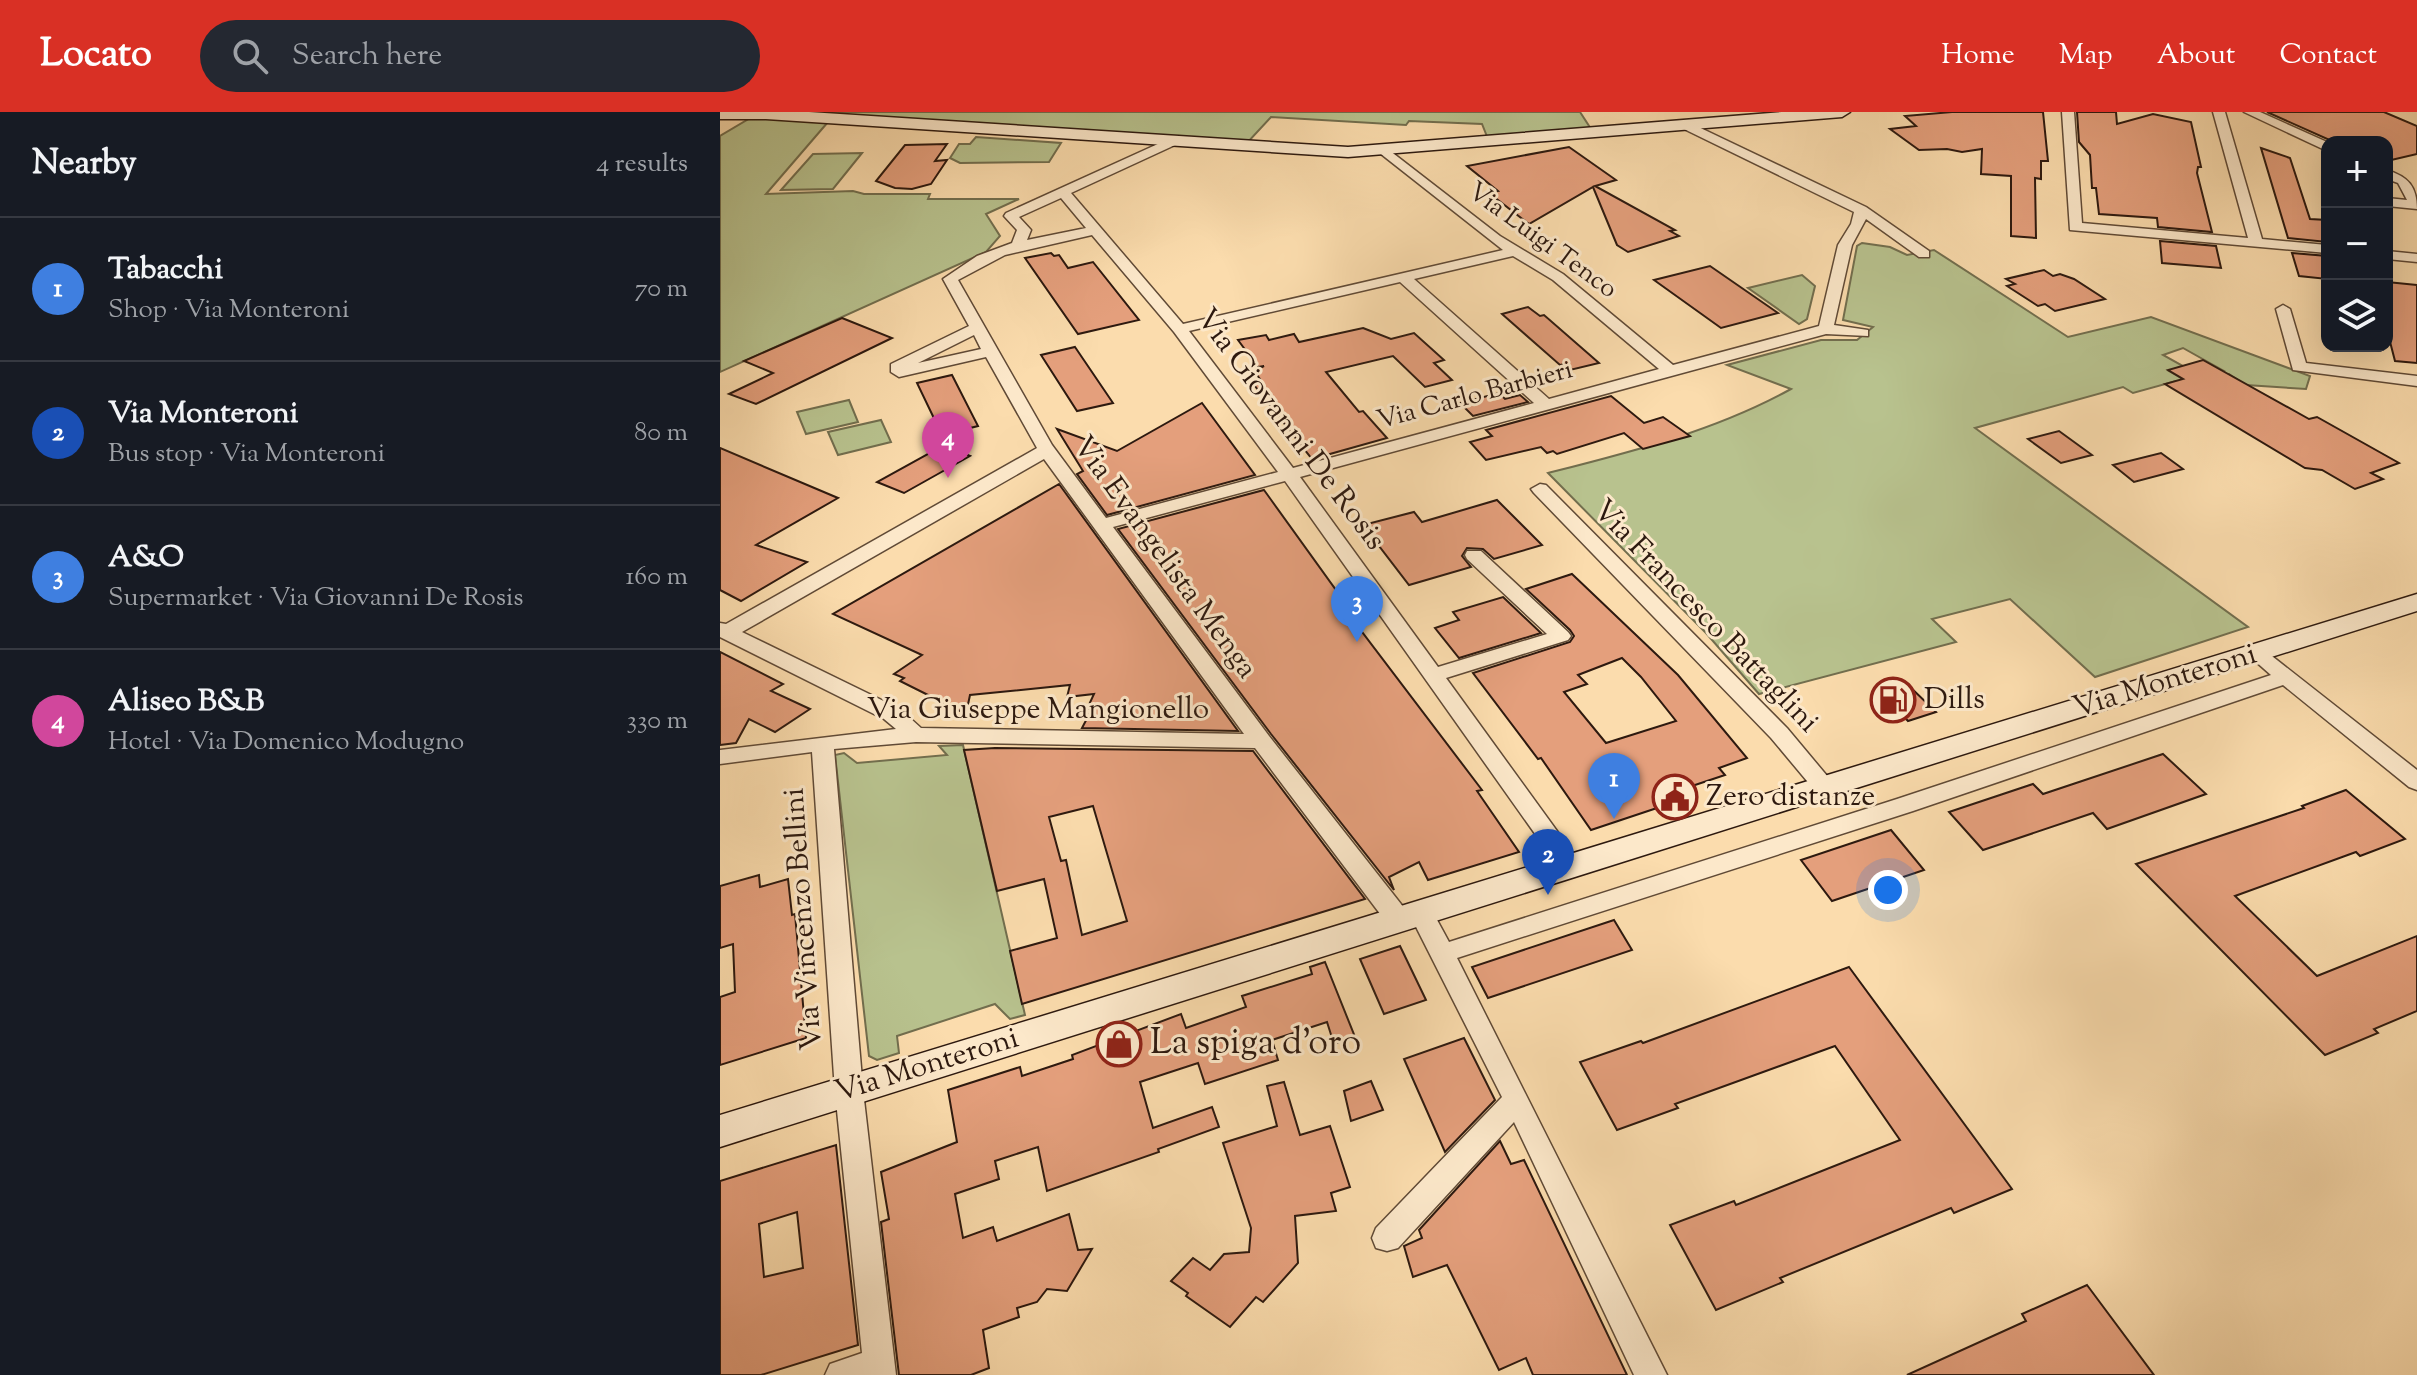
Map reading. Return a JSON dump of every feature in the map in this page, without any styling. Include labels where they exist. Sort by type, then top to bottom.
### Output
[{"type":"street","points":[[720,114],[766,114],[1311,151],[1385,151],[1688,126],[1774,115],[1842,112]]},
{"type":"street","points":[[2068,112],[2075,227],[2321,248]]},
{"type":"street","points":[[2219,112],[2236,128],[2256,242]]},
{"type":"street","points":[[2250,112],[2321,144]]},
{"type":"street","points":[[2236,128],[2274,123]]},
{"type":"street","points":[[1688,126],[1861,210],[1924,254]]},
{"type":"street","points":[[1018,245],[1024,230],[1011,216],[1171,142]]},
{"type":"street","name":"Via Luigi Tenco","points":[[1385,151],[1495,239],[1558,277],[1669,370]]},
{"type":"street","points":[[2393,177],[2403,181],[2416,205],[2393,203]]},
{"type":"street","name":"Via Giovanni De Rosis","points":[[1062,191],[1179,329],[1289,474],[1570,866]]},
{"type":"street","points":[[1826,329],[1845,245],[1858,224],[1861,210]]},
{"type":"street","points":[[1018,245],[1094,230]]},
{"type":"street","name":"Via Evangelista Menga","points":[[1018,245],[960,270],[950,279],[977,328],[1047,450],[1261,741],[1441,954],[1517,1100],[1651,1375]]},
{"type":"street","points":[[1179,329],[1515,251]]},
{"type":"street","points":[[2393,256],[2417,258]]},
{"type":"street","points":[[1403,277],[1545,404]]},
{"type":"street","points":[[2283,309],[2299,367],[2417,381]]},
{"type":"street","points":[[977,328],[897,367],[899,372],[991,351]]},
{"type":"street","name":"Via Carlo Barbieri","points":[[1101,525],[1826,329],[1863,333]]},
{"type":"street","points":[[724,631],[1047,450]]},
{"type":"street","name":"Via Francesco Battaglini","points":[[1540,489],[1779,733],[1825,788]]},
{"type":"street","points":[[1433,675],[1561,636],[1474,555]]},
{"type":"street","name":"Via Monteroni","points":[[720,1131],[2417,602]]},
{"type":"street","points":[[724,631],[892,714],[916,735]]},
{"type":"street","points":[[2256,653],[2417,782]]},
{"type":"street","name":"Via Monteroni","points":[[1441,954],[2286,677]]},
{"type":"street","name":"Via Giuseppe Mangionello","points":[[720,757],[822,743],[916,735],[1261,741]]},
{"type":"street","name":"Via Vincenzo Bellini","points":[[822,743],[849,1091],[880,1369]]},
{"type":"street","points":[[1387,1238],[1517,1100]]},
{"type":"street","points":[[841,1375],[880,1369]]},
{"type":"green space","points":[[774,112],[1580,112],[1591,129],[1488,139],[1482,124],[1409,121],[1406,125],[1271,117],[1247,143]]},
{"type":"green space","points":[[752,117],[828,122],[766,194],[853,191],[864,194],[930,194],[928,199],[1019,199],[986,214],[1000,236],[986,252],[720,372],[720,136]]},
{"type":"green space","points":[[976,137],[1061,143],[1049,162],[960,163],[950,158],[959,144],[970,144]]},
{"type":"green space","points":[[862,153],[833,189],[781,190],[813,154]]},
{"type":"green space","points":[[1862,243],[1890,247],[1907,255],[1934,250],[2068,337],[2151,317],[2310,376],[2306,389],[2246,385],[2229,374],[2208,381],[2224,371],[2183,348],[2163,355],[2183,366],[2169,371],[2193,385],[2187,387],[2176,381],[2133,393],[2123,387],[1975,428],[2248,627],[2095,677],[2010,599],[1932,619],[1956,642],[1759,694],[1706,633],[1548,473],[1703,428],[1791,389],[1727,365],[1821,340],[1857,340],[1873,327],[1843,320],[1857,246]]},
{"type":"green space","points":[[1802,275],[1815,286],[1807,319],[1799,324],[1748,288]]},
{"type":"green space","points":[[849,400],[858,422],[806,434],[797,412]]},
{"type":"green space","points":[[881,420],[891,442],[838,455],[828,432]]},
{"type":"green space","points":[[963,745],[1025,1015],[1010,1019],[995,1004],[897,1036],[899,1053],[877,1060],[869,1056],[835,755],[844,753],[857,763],[947,755],[939,746]]},
{"type":"building","points":[[1952,112],[2043,112],[2048,161],[2041,161],[2041,179],[2035,178],[2036,238],[2011,236],[2011,176],[1981,174],[1982,149],[1962,152],[1919,150],[1890,129],[1916,126],[1905,116]]},
{"type":"building","points":[[2077,112],[2116,112],[2117,124],[2153,114],[2191,122],[2201,167],[2198,167],[2197,173],[2212,232],[2158,227],[2157,218],[2099,214],[2096,188],[2092,188],[2090,155],[2079,142]]},
{"type":"building","points":[[2267,112],[2384,112],[2417,126],[2417,154],[2393,160],[2393,136],[2321,136]]},
{"type":"building","points":[[947,144],[935,161],[947,160],[931,184],[912,189],[895,188],[876,181],[905,145]]},
{"type":"building","points":[[1569,147],[1616,180],[1595,186],[1675,230],[1670,231],[1679,236],[1628,252],[1617,245],[1593,187],[1529,224],[1489,193],[1498,191],[1467,166]]},
{"type":"building","points":[[2261,148],[2290,158],[2310,219],[2321,220],[2321,241],[2288,238]]},
{"type":"building","points":[[2160,241],[2216,246],[2221,268],[2162,263]]},
{"type":"building","points":[[1051,253],[1059,255],[1068,268],[1093,262],[1139,320],[1078,334],[1025,258]]},
{"type":"building","points":[[2292,253],[2321,255],[2321,278],[2299,276]]},
{"type":"building","points":[[1710,266],[1778,313],[1721,328],[1654,280]]},
{"type":"building","points":[[2044,270],[2053,276],[2060,274],[2074,279],[2105,299],[2055,311],[2045,304],[2038,306],[2007,286],[2015,284],[2006,279]]},
{"type":"building","points":[[2393,283],[2417,285],[2417,363],[2395,361]]},
{"type":"building","points":[[1528,307],[1540,316],[1544,315],[1599,363],[1570,370],[1564,364],[1560,365],[1502,314]]},
{"type":"building","points":[[842,318],[892,338],[756,404],[729,394],[773,373],[744,361]]},
{"type":"building","points":[[1363,328],[1391,339],[1414,333],[1444,360],[1434,363],[1452,380],[1425,387],[1393,356],[1326,372],[1359,412],[1363,411],[1387,438],[1312,459],[1251,381],[1260,379],[1254,371],[1264,366],[1258,367],[1238,340],[1266,335],[1269,340],[1294,334],[1299,342]]},
{"type":"building","points":[[1075,347],[1113,403],[1077,411],[1041,355]]},
{"type":"building","points":[[2203,360],[2309,419],[2317,417],[2399,463],[2371,473],[2383,479],[2355,489],[2322,470],[2305,468],[2165,384],[2183,379],[2168,370]]},
{"type":"building","points":[[952,375],[978,426],[942,435],[917,383]]},
{"type":"building","points":[[1499,393],[1505,399],[1520,395],[1528,402],[1473,416],[1460,403]]},
{"type":"building","points":[[1611,396],[1644,423],[1663,417],[1690,436],[1643,449],[1624,433],[1557,454],[1553,451],[1547,453],[1541,447],[1486,460],[1470,442],[1492,436],[1486,430]]},
{"type":"building","points":[[1202,403],[1255,475],[1107,515],[1077,474],[1083,471],[1057,429],[1117,451]]},
{"type":"building","points":[[2059,431],[2092,455],[2061,463],[2028,439]]},
{"type":"building","points":[[944,445],[970,456],[904,493],[877,482]]},
{"type":"building","points":[[720,448],[838,498],[756,545],[807,562],[741,601],[720,590]]},
{"type":"building","points":[[2161,453],[2183,469],[2134,482],[2113,465]]},
{"type":"building","points":[[1059,484],[1238,731],[1082,728],[1092,709],[1087,709],[1094,694],[1067,697],[1070,685],[970,695],[966,714],[900,681],[904,678],[894,674],[922,655],[833,614]]},
{"type":"building","points":[[1264,490],[1351,611],[1347,612],[1482,790],[1477,791],[1519,852],[1428,880],[1419,862],[1389,877],[1394,890],[1271,734],[1118,529]]},
{"type":"building","points":[[1497,500],[1542,545],[1494,559],[1483,549],[1467,548],[1462,556],[1471,567],[1409,585],[1363,525],[1414,512],[1422,522]]},
{"type":"building","points":[[1572,574],[1678,675],[1747,758],[1719,768],[1725,775],[1683,789],[1690,797],[1591,830],[1541,758],[1538,759],[1473,673],[1570,642],[1574,636],[1526,589]],"holes":[[[1622,658],[1676,721],[1606,743],[1564,692],[1587,684],[1578,675]]]},
{"type":"building","points":[[1503,597],[1541,633],[1459,658],[1435,628],[1459,620],[1453,612]]},
{"type":"building","points":[[720,652],[783,684],[771,691],[810,709],[775,732],[749,719],[736,743],[720,745]]},
{"type":"building","points":[[1905,682],[1936,712],[1908,721],[1879,690]]},
{"type":"building","points":[[964,750],[1253,751],[1365,899],[1022,1004],[1010,951],[1057,938],[1044,879],[997,891]],"holes":[[[1093,806],[1127,921],[1082,935],[1066,860],[1061,861],[1049,817]]]},
{"type":"building","points":[[2163,754],[2206,794],[2107,829],[2093,813],[1983,850],[1949,812],[2033,784],[2043,794]]},
{"type":"building","points":[[2346,790],[2405,839],[2360,856],[2356,852],[2235,896],[2317,976],[2417,936],[2417,1011],[2374,1029],[2378,1033],[2325,1055],[2136,864],[2304,808],[2302,806]]},
{"type":"building","points":[[1891,830],[1924,870],[1832,901],[1801,860]]},
{"type":"building","points":[[759,875],[760,887],[788,879],[792,915],[795,914],[806,1038],[720,1065],[720,997],[735,992],[733,944],[720,948],[720,886]]},
{"type":"building","points":[[1614,920],[1632,950],[1488,998],[1472,967]]},
{"type":"building","points":[[1400,946],[1426,1000],[1384,1014],[1360,959]]},
{"type":"building","points":[[1325,962],[1355,1037],[1334,1044],[1327,1022],[1272,1040],[1278,1060],[1205,1084],[1198,1063],[1140,1082],[1153,1128],[1212,1107],[1219,1127],[1158,1149],[1159,1152],[1047,1191],[1038,1147],[995,1161],[999,1179],[955,1194],[963,1238],[993,1227],[997,1241],[1069,1214],[1078,1250],[1092,1249],[1067,1291],[1047,1289],[1037,1302],[1017,1308],[1019,1317],[983,1330],[989,1368],[971,1375],[899,1375],[881,1222],[889,1219],[881,1172],[957,1142],[948,1090],[1020,1067],[1022,1076],[1073,1059],[1072,1055],[1181,1014],[1186,1028],[1246,1007],[1242,996],[1312,974],[1310,967]]},
{"type":"building","points":[[1849,967],[2012,1189],[1954,1213],[1951,1208],[1780,1278],[1783,1282],[1716,1310],[1670,1225],[1734,1201],[1736,1205],[1900,1140],[1835,1046],[1675,1104],[1678,1108],[1617,1130],[1580,1062],[1641,1041],[1643,1043]]},
{"type":"building","points":[[1464,1038],[1495,1100],[1445,1152],[1404,1059]]},
{"type":"building","points":[[1371,1081],[1383,1110],[1351,1121],[1344,1091]]},
{"type":"building","points":[[1284,1082],[1300,1135],[1330,1126],[1350,1187],[1331,1193],[1336,1211],[1295,1216],[1298,1263],[1263,1302],[1256,1297],[1230,1327],[1186,1296],[1188,1293],[1171,1281],[1193,1258],[1210,1270],[1224,1254],[1249,1252],[1251,1228],[1223,1143],[1277,1126],[1267,1086]]},
{"type":"building","points":[[1500,1141],[1511,1164],[1524,1160],[1627,1375],[1533,1375],[1526,1358],[1499,1370],[1447,1265],[1413,1277],[1404,1246],[1422,1238],[1419,1230]]},
{"type":"building","points":[[836,1145],[858,1345],[761,1375],[720,1375],[720,1181]],"holes":[[[797,1212],[803,1268],[764,1277],[759,1224]]]},
{"type":"building","points":[[2087,1285],[2154,1375],[1907,1375],[2026,1321],[2022,1314]]},
{"type":"place","name":"Aliseo B&B","points":[[948,478]]},
{"type":"place","name":"A&O","points":[[1357,642]]},
{"type":"place","name":"Dills","points":[[1893,700]]},
{"type":"place","name":"Zero distanze","points":[[1675,797]]},
{"type":"place","name":"Tabacchi","points":[[1614,819]]},
{"type":"place","name":"Via Monteroni","points":[[1548,895]]},
{"type":"place","name":"La spiga d'oro","points":[[1119,1044]]}]
